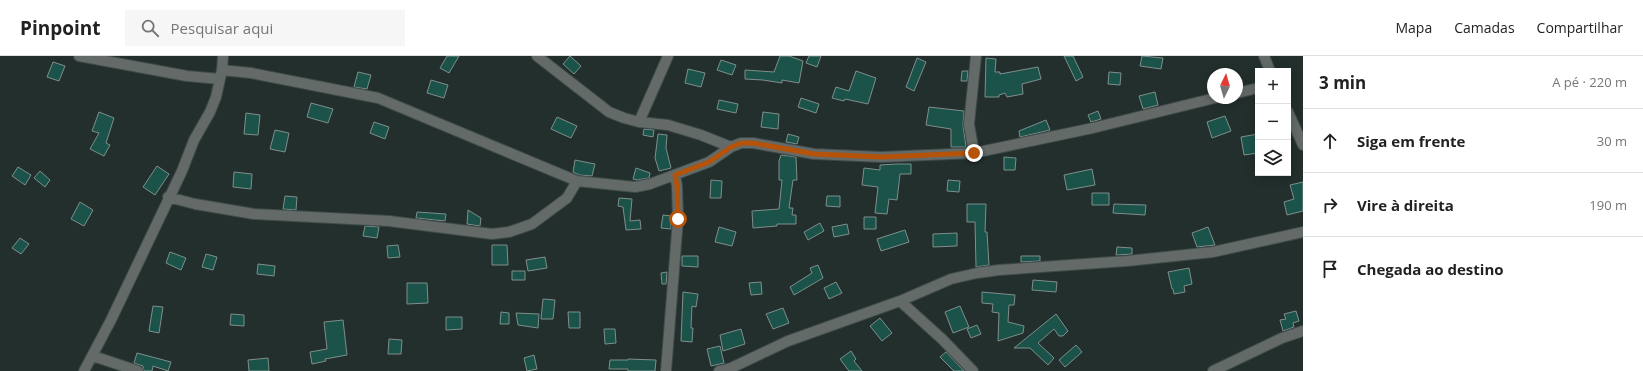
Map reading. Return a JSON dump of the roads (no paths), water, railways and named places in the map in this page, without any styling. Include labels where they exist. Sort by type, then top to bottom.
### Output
[{"type":"street","points":[[79,56],[187,76],[251,73],[378,98],[577,182],[634,187],[650,184],[709,162],[731,147],[741,143],[753,143],[814,154],[882,157],[974,153],[1093,128],[1207,100]]},
{"type":"street","points":[[84,371],[93,356],[168,197],[182,171],[194,140],[210,112],[216,97],[221,75],[223,56]]},
{"type":"street","points":[[538,56],[609,112],[639,122],[668,125],[701,134],[731,147]]},
{"type":"street","points":[[639,122],[668,56]]},
{"type":"street","points":[[974,153],[969,124],[976,56]]},
{"type":"street","points":[[1264,56],[1269,68]]},
{"type":"street","points":[[1243,92],[1255,89]]},
{"type":"street","points":[[1291,119],[1303,145]]},
{"type":"street","points":[[666,371],[678,219],[677,186],[675,175]]},
{"type":"street","points":[[168,197],[195,204],[254,214],[389,221],[492,234],[509,232],[532,224],[567,198],[577,182]]},
{"type":"street","points":[[719,371],[731,368],[788,341],[900,302],[951,279],[976,273],[1020,268],[1127,261],[1213,252],[1303,232]]},
{"type":"street","points":[[900,302],[942,339],[972,371]]},
{"type":"street","points":[[1213,371],[1282,338],[1303,331]]},
{"type":"street","points":[[93,356],[138,371]]}]
